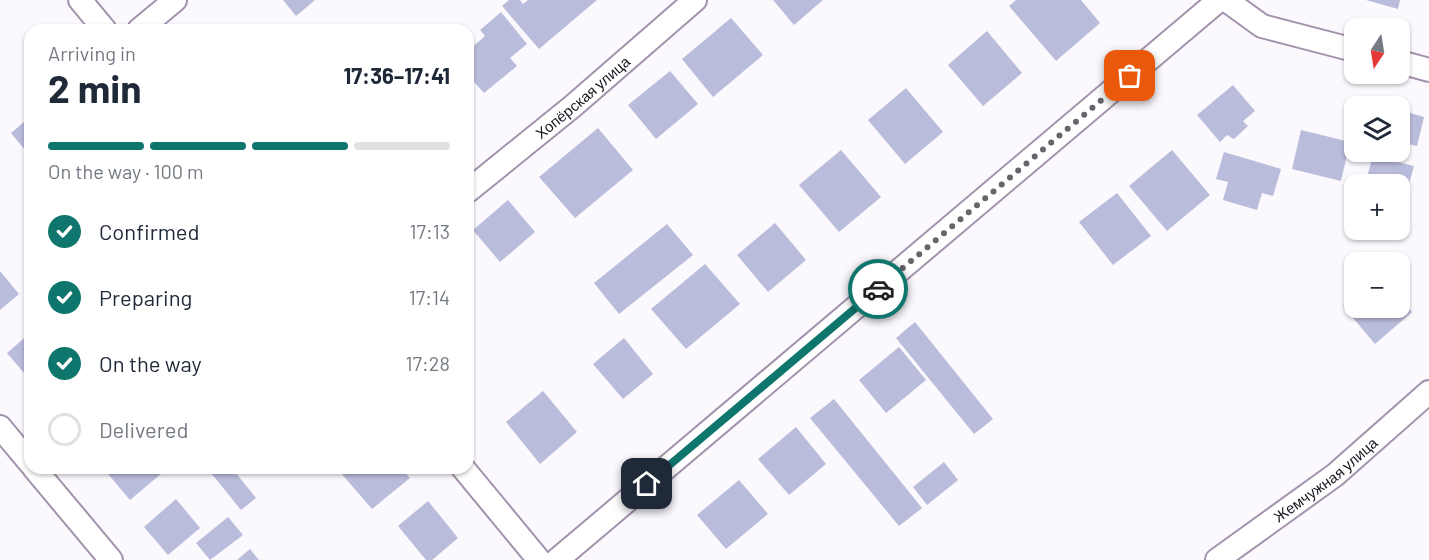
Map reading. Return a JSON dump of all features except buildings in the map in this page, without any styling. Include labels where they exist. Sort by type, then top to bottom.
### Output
[{"type":"street","points":[[80,0],[100,24]]},
{"type":"street","points":[[146,24],[176,0]]},
{"type":"street","name":"Хопёрская улица","points":[[474,186],[573,106],[695,0]]},
{"type":"street","points":[[557,560],[1219,0]]},
{"type":"street","points":[[1226,0],[1262,26],[1344,47]]},
{"type":"street","points":[[1410,65],[1429,70]]},
{"type":"street","name":"Жемчужная улица","points":[[1217,560],[1335,475],[1429,392]]},
{"type":"street","points":[[0,427],[24,456]]},
{"type":"street","points":[[39,474],[111,560]]},
{"type":"street","points":[[468,474],[539,560]]},
{"type":"way so far","points":[[878,289],[1130,76]]},
{"type":"route","points":[[647,484],[878,289]]}]
